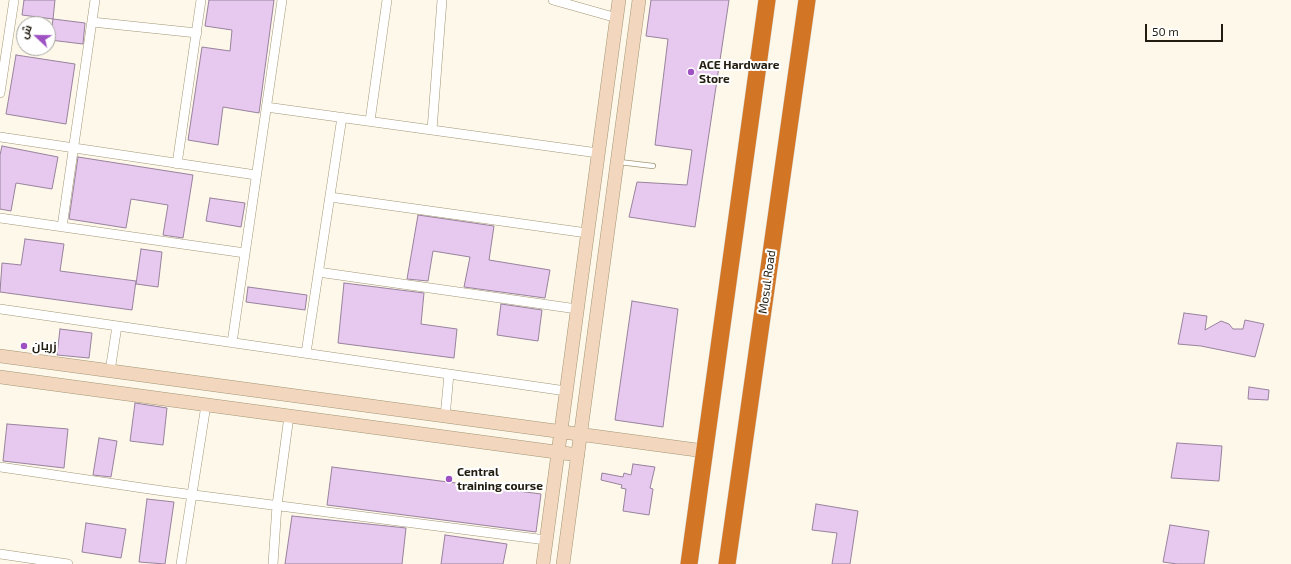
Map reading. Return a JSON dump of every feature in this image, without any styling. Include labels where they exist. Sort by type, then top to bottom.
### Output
[{"type":"highway","points":[[688,564],[767,0]]},
{"type":"highway","name":"Mosul Road","points":[[727,564],[807,0]]},
{"type":"street","points":[[0,93],[1,76],[14,0]]},
{"type":"street","points":[[62,227],[95,0]]},
{"type":"street","points":[[176,164],[201,0]]},
{"type":"street","points":[[232,343],[282,0]]},
{"type":"street","points":[[370,121],[387,0]]},
{"type":"street","points":[[432,130],[442,0]]},
{"type":"street","points":[[553,0],[616,18]]},
{"type":"street","points":[[543,564],[619,0]]},
{"type":"street","points":[[563,564],[639,0]]},
{"type":"street","points":[[92,22],[197,33]]},
{"type":"street","points":[[266,107],[598,153]]},
{"type":"street","points":[[306,353],[342,117]]},
{"type":"street","points":[[0,137],[256,175]]},
{"type":"street","points":[[330,197],[587,233]]},
{"type":"street","points":[[592,198],[612,200]]},
{"type":"street","points":[[0,218],[245,253]]},
{"type":"street","points":[[318,272],[577,309]]},
{"type":"street","points":[[0,310],[566,391]]},
{"type":"street","points":[[110,371],[117,326]]},
{"type":"street","points":[[0,356],[704,451]]},
{"type":"street","points":[[129,395],[132,374]]},
{"type":"street","points":[[445,417],[449,374]]},
{"type":"street","points":[[0,377],[578,456]]},
{"type":"street","points":[[181,564],[206,405]]},
{"type":"street","points":[[273,564],[278,505],[289,416]]},
{"type":"street","points":[[0,467],[192,495],[546,540]]},
{"type":"street","points":[[0,554],[12,560],[68,564]]},
{"type":"lane","points":[[617,162],[653,166]]},
{"type":"building","points":[[24,0],[55,0],[53,16],[22,15]]},
{"type":"building","points":[[209,0],[274,0],[259,113],[223,107],[218,145],[188,140],[202,47],[230,51],[232,30],[205,26]]},
{"type":"building","name":"ACE Hardware Store","points":[[651,0],[729,0],[695,227],[629,217],[637,182],[687,185],[692,150],[655,145],[668,39],[646,36]]},
{"type":"building","points":[[56,19],[85,23],[83,44],[56,41]]},
{"type":"building","points":[[16,55],[75,64],[66,124],[6,114]]},
{"type":"building","points":[[2,146],[58,157],[52,189],[16,183],[11,211],[0,209],[0,155]]},
{"type":"building","points":[[78,157],[193,175],[183,238],[163,235],[168,205],[131,199],[126,228],[69,219]]},
{"type":"building","points":[[210,198],[245,203],[241,227],[206,221]]},
{"type":"building","points":[[418,215],[494,226],[489,260],[550,270],[545,298],[464,287],[470,257],[433,251],[428,281],[407,279]]},
{"type":"building","points":[[25,239],[64,244],[60,271],[136,281],[132,310],[0,292],[2,263],[21,265]]},
{"type":"building","points":[[141,249],[162,252],[158,287],[136,284]]},
{"type":"building","points":[[344,283],[424,293],[421,324],[457,329],[454,358],[338,343]]},
{"type":"building","points":[[248,287],[307,295],[305,310],[246,302]]},
{"type":"building","points":[[632,301],[678,309],[663,427],[615,420]]},
{"type":"building","points":[[501,304],[542,310],[538,341],[497,335]]},
{"type":"building","points":[[1184,313],[1207,316],[1205,330],[1221,321],[1229,324],[1233,329],[1243,329],[1245,320],[1264,324],[1255,357],[1201,346],[1178,344]]},
{"type":"building","points":[[60,329],[92,333],[89,358],[57,355]]},
{"type":"building","points":[[1249,387],[1269,390],[1268,400],[1248,399]]},
{"type":"building","points":[[135,403],[167,408],[163,445],[130,441]]},
{"type":"building","points":[[7,424],[68,429],[64,468],[3,461]]},
{"type":"building","points":[[99,438],[117,441],[111,477],[93,475]]},
{"type":"building","points":[[1177,443],[1222,446],[1219,481],[1171,478]]},
{"type":"building","points":[[633,464],[655,467],[650,488],[653,489],[649,515],[623,511],[626,489],[621,488],[622,485],[601,480],[602,473],[623,477],[624,473],[631,475]]},
{"type":"building","points":[[332,467],[541,494],[536,532],[327,505]]},
{"type":"building","points":[[147,499],[174,502],[165,564],[139,562]]},
{"type":"building","points":[[816,504],[858,511],[850,564],[832,564],[837,533],[812,530]]},
{"type":"building","points":[[292,516],[406,528],[402,564],[285,564]]},
{"type":"building","points":[[86,523],[126,529],[121,558],[82,552]]},
{"type":"building","points":[[1170,525],[1209,531],[1204,564],[1177,564],[1163,562]]},
{"type":"building","points":[[445,535],[507,544],[503,564],[441,564]]},
{"type":"place","name":"ACE Hardware Store","points":[[691,72]]},
{"type":"place","name":"زریان","points":[[24,346]]},
{"type":"place","name":"Central training course","points":[[449,479]]}]
